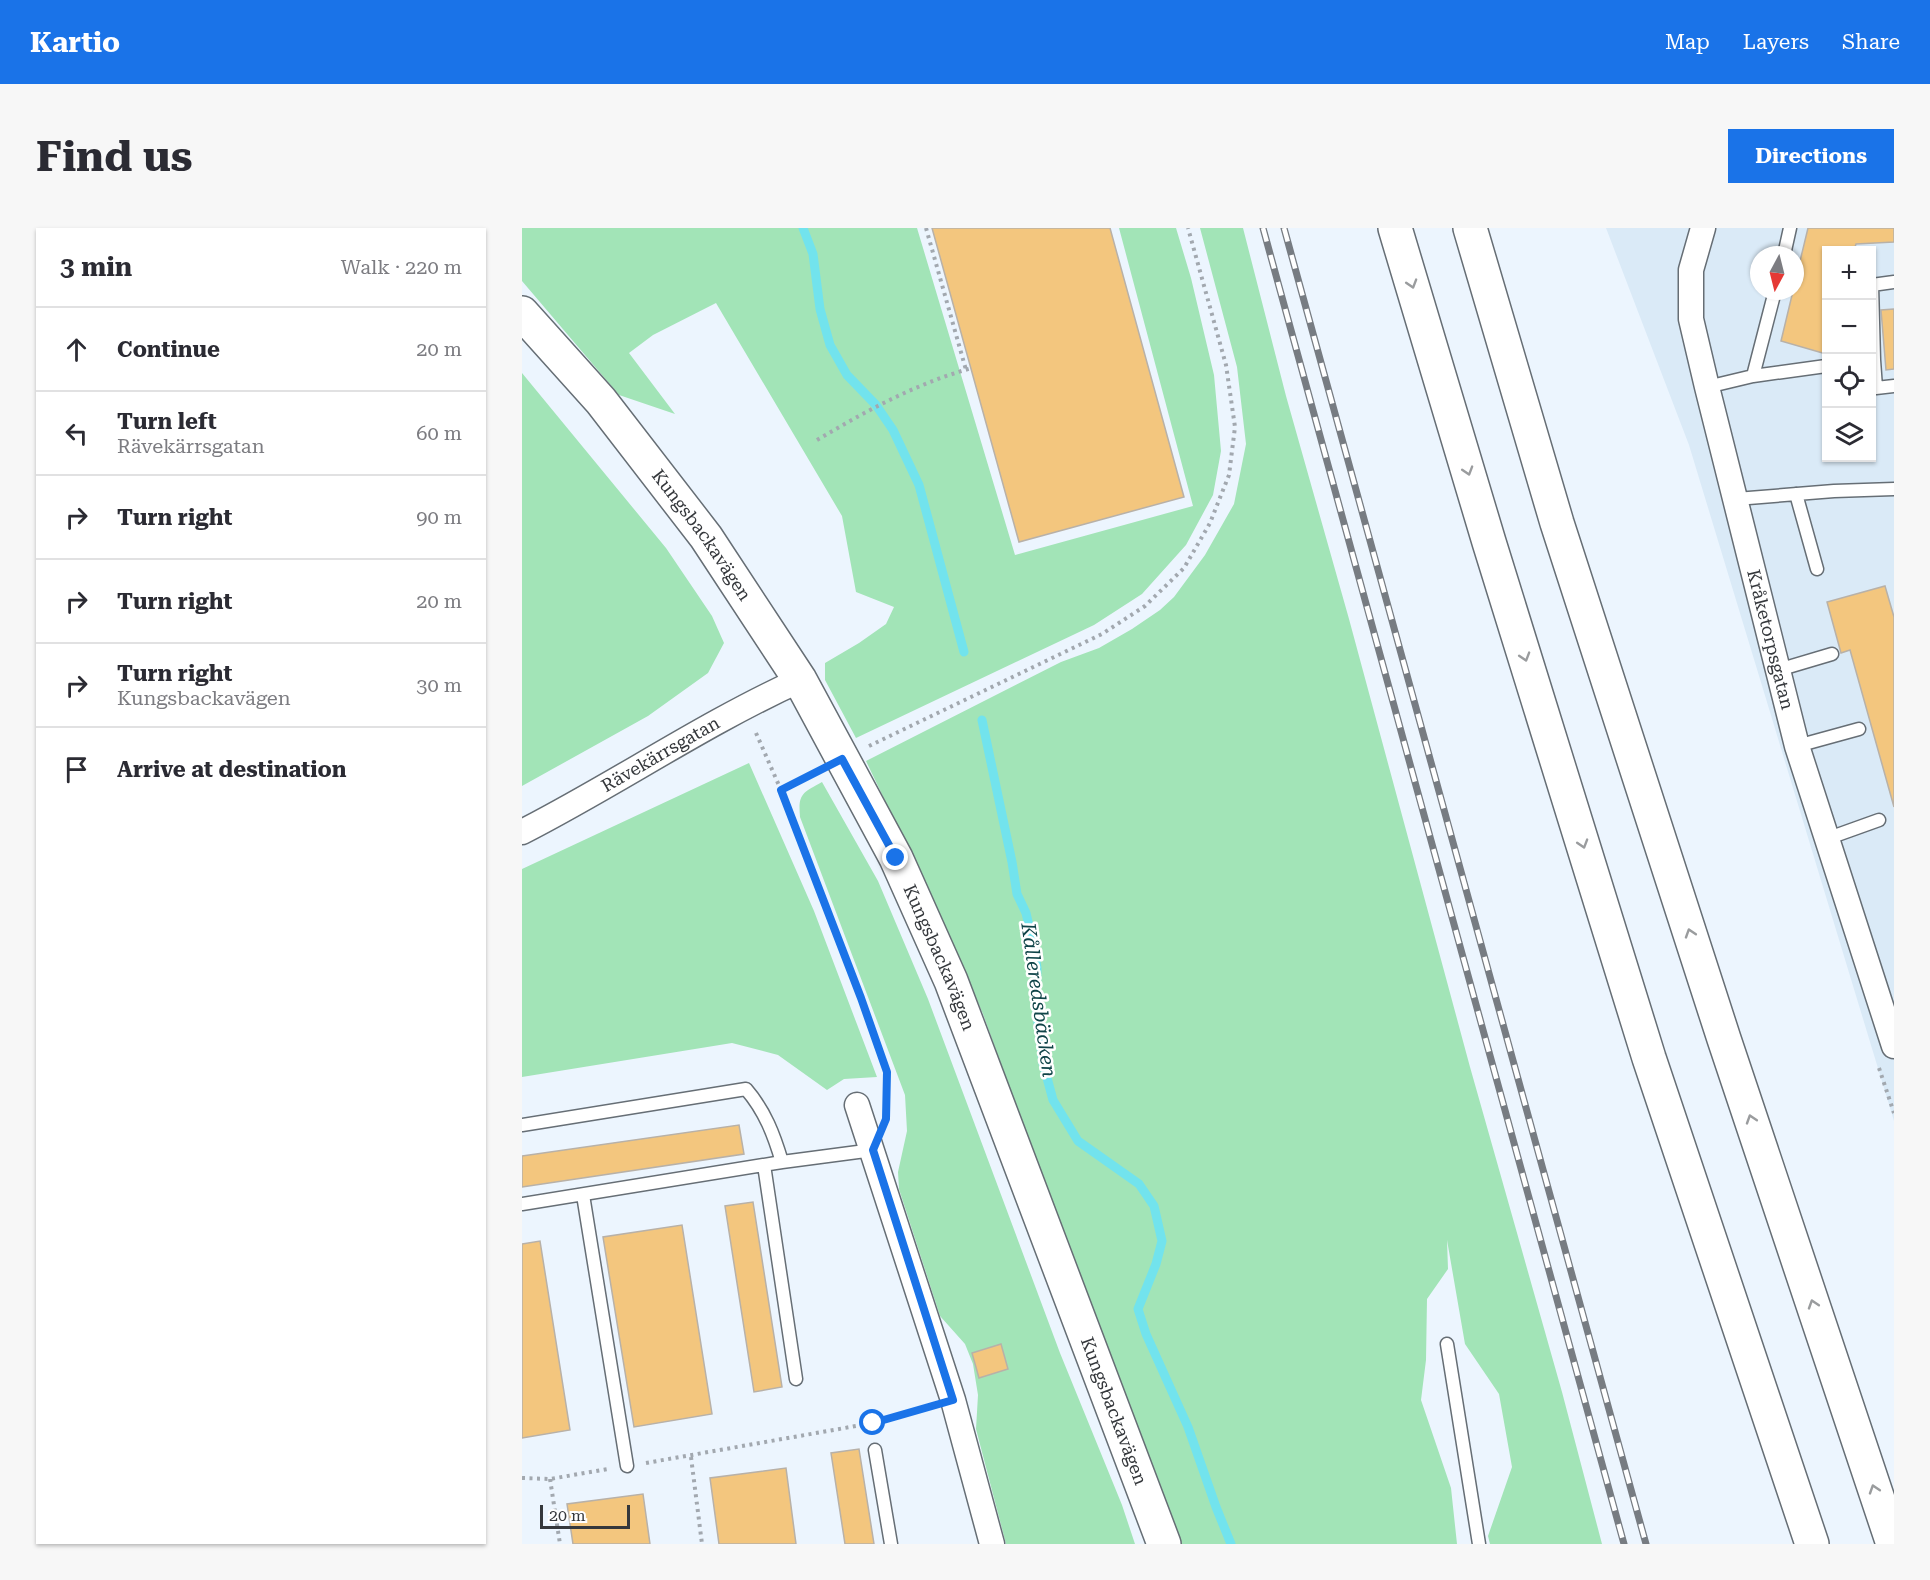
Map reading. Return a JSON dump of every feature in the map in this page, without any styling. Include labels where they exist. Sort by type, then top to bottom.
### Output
[{"type":"main road","points":[[1395,228],[1489,542],[1649,1058],[1812,1544]]},
{"type":"main road","points":[[1470,228],[1561,534],[1721,1028],[1893,1544]]},
{"type":"main road","name":"Kungsbackavägen","points":[[522,313],[601,401],[706,537],[800,680],[896,858],[951,981],[1164,1544]]},
{"type":"street","name":"Kråketorpsgatan","points":[[1701,229],[1690,270],[1691,319],[1707,387],[1797,746],[1894,1046]]},
{"type":"street","name":"Rävekärrsgatan","points":[[522,832],[744,706],[800,680]]},
{"type":"street","points":[[857,1105],[953,1400],[992,1544]]},
{"type":"lane","points":[[1786,246],[1790,228]]},
{"type":"lane","points":[[1873,354],[1872,285],[1894,282]]},
{"type":"lane","points":[[1753,376],[1773,300]]},
{"type":"lane","points":[[1707,387],[1753,376],[1822,367]]},
{"type":"lane","points":[[1876,388],[1894,386]]},
{"type":"lane","points":[[1736,500],[1796,494],[1894,489]]},
{"type":"lane","points":[[1796,494],[1817,569]]},
{"type":"lane","points":[[1778,670],[1832,654]]},
{"type":"lane","points":[[1797,746],[1859,729]]},
{"type":"lane","points":[[1826,838],[1879,820]]},
{"type":"lane","points":[[522,1125],[746,1089],[758,1102],[774,1134],[782,1162]]},
{"type":"lane","points":[[522,1204],[782,1162],[873,1150]]},
{"type":"lane","points":[[764,1165],[796,1379]]},
{"type":"lane","points":[[583,1195],[627,1466]]},
{"type":"lane","points":[[1447,1344],[1479,1544]]},
{"type":"lane","points":[[875,1450],[891,1544]]},
{"type":"path","points":[[926,228],[966,370]]},
{"type":"path","points":[[781,790],[1102,634],[1145,606],[1184,568],[1210,523],[1229,475],[1234,427],[1226,365],[1188,228]]},
{"type":"path","points":[[817,440],[858,416],[906,393],[972,368]]},
{"type":"path","points":[[744,706],[781,790],[887,1072],[886,1119],[873,1150]]},
{"type":"path","points":[[522,1478],[550,1479],[691,1457],[873,1423],[953,1400]]},
{"type":"path","points":[[691,1457],[702,1544]]},
{"type":"path","points":[[550,1479],[560,1544]]},
{"type":"shaded area","points":[[1606,228],[1894,228],[1894,1121],[1689,445]]},
{"type":"green space","points":[[522,228],[917,228],[1015,555],[1193,506],[1119,228],[1176,228],[1191,278],[1214,375],[1221,451],[1213,495],[1186,545],[1142,594],[1094,625],[856,738],[825,680],[825,663],[886,624],[894,607],[856,592],[842,516],[716,303],[653,335],[629,353],[675,414],[619,395],[522,281]]},
{"type":"green space","points":[[1200,228],[1243,228],[1286,396],[1602,1544],[1490,1544],[1488,1536],[1512,1467],[1499,1394],[1465,1344],[1447,1240],[1448,1269],[1427,1299],[1426,1360],[1421,1400],[1451,1488],[1457,1544],[1180,1544],[1129,1404],[1059,1227],[983,1014],[934,903],[866,761],[1061,662],[1099,648],[1132,629],[1160,610],[1174,597],[1205,555],[1234,504],[1246,444],[1237,367]]},
{"type":"green space","points":[[522,373],[666,548],[712,616],[724,643],[708,673],[648,716],[522,786]]},
{"type":"green space","points":[[749,763],[814,911],[877,1077],[844,1079],[827,1090],[778,1055],[732,1043],[522,1077],[522,869]]},
{"type":"green space","points":[[822,782],[878,881],[928,999],[1060,1353],[1122,1505],[1135,1544],[1006,1544],[976,1429],[978,1395],[973,1364],[965,1344],[940,1316],[899,1189],[898,1172],[907,1131],[905,1095],[800,817],[800,803],[803,795]]},
{"type":"building","points":[[932,228],[1110,228],[1184,497],[1019,542]]},
{"type":"building","points":[[1808,228],[1894,228],[1894,242],[1856,244],[1855,246],[1822,246],[1822,353],[1781,341],[1791,300],[1804,300],[1804,246]]},
{"type":"building","points":[[1894,309],[1894,369],[1886,370],[1881,310]]},
{"type":"building","points":[[1885,586],[1894,617],[1894,807],[1850,650],[1841,653],[1827,602]]},
{"type":"building","points":[[739,1125],[744,1154],[522,1187],[522,1156]]},
{"type":"building","points":[[753,1202],[782,1387],[754,1392],[725,1206]]},
{"type":"building","points":[[682,1225],[712,1414],[634,1427],[603,1237]]},
{"type":"building","points":[[540,1241],[570,1430],[522,1438],[522,1244]]},
{"type":"building","points":[[1001,1344],[1008,1369],[979,1378],[972,1353]]},
{"type":"building","points":[[859,1449],[874,1544],[845,1544],[831,1453]]},
{"type":"building","points":[[786,1468],[796,1544],[719,1544],[710,1478]]},
{"type":"building","points":[[643,1494],[650,1544],[573,1544],[567,1504]]},
{"type":"waterway","name":"Kålleredsbäcken","points":[[803,228],[813,254],[820,309],[830,345],[847,375],[876,405],[893,430],[919,485],[964,652]]},
{"type":"waterway","name":"Kålleredsbäcken","points":[[982,720],[1017,894],[1026,913],[1033,943],[1037,968],[1036,1006],[1043,1063],[1053,1100],[1078,1141],[1139,1184],[1154,1206],[1162,1241],[1156,1264],[1138,1309],[1146,1334],[1188,1427],[1231,1544]]},
{"type":"railway","points":[[1263,228],[1624,1544]]},
{"type":"railway","points":[[1284,228],[1646,1544]]},
{"type":"route","points":[[873,1423],[953,1400],[873,1150],[886,1119],[887,1072],[781,790],[842,759],[896,858]]}]
